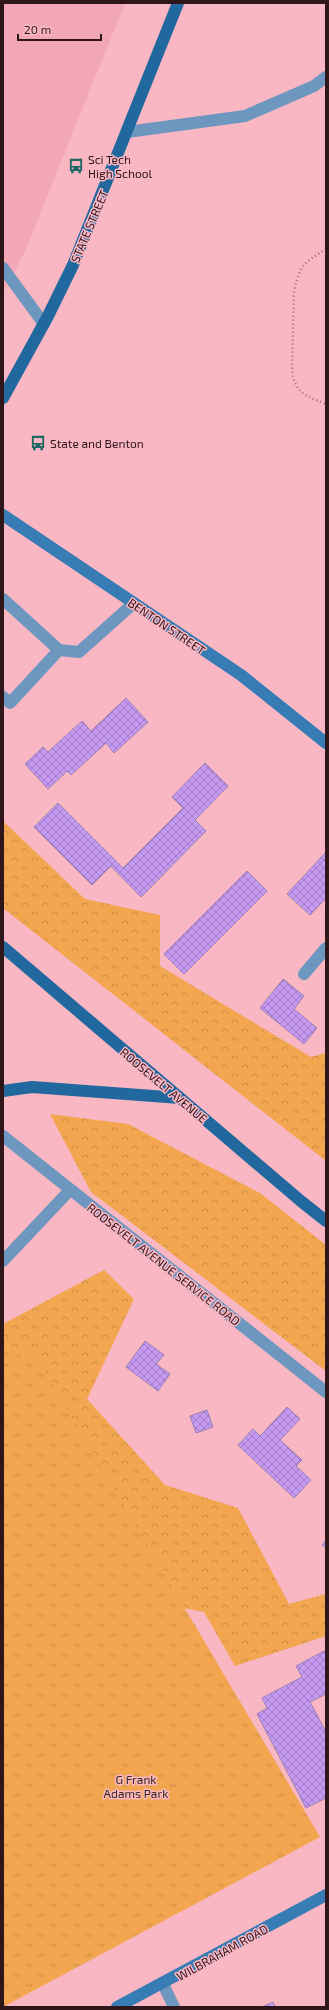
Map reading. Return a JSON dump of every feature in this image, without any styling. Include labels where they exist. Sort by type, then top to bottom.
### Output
[{"type":"main road","name":"STATE STREET","points":[[3,398],[44,324],[73,265],[178,3]]},
{"type":"main road","name":"BENTON STREET","points":[[3,515],[241,675],[326,743]]},
{"type":"main road","name":"ROOSEVELT AVENUE","points":[[3,947],[326,1221]]},
{"type":"main road","points":[[3,1091],[32,1087],[180,1098]]},
{"type":"main road","name":"WILBRAHAM ROAD","points":[[117,2007],[163,1984],[326,1895]]},
{"type":"street","points":[[127,132],[245,116],[314,86],[326,77]]},
{"type":"street","points":[[3,268],[44,324]]},
{"type":"street","points":[[3,599],[59,650],[79,652],[134,603]]},
{"type":"street","points":[[3,696],[10,703],[59,650]]},
{"type":"street","points":[[304,974],[326,948]]},
{"type":"street","name":"ROOSEVELT AVENUE SERVICE ROAD","points":[[3,1136],[326,1392]]},
{"type":"street","points":[[3,1262],[70,1190]]},
{"type":"street","points":[[163,1984],[174,2007]]},
{"type":"path","points":[[326,249],[300,268],[294,291],[292,370],[293,380],[298,390],[305,395],[326,404]]},
{"type":"shaded area","points":[[3,3],[125,3],[26,249],[3,293]]},
{"type":"green space","points":[[3,821],[85,899],[160,915],[160,966],[311,1057],[326,1053],[326,1161],[3,908]]},
{"type":"green space","points":[[50,1114],[128,1124],[260,1193],[326,1245],[326,1371],[91,1192]]},
{"type":"green space","points":[[104,1270],[134,1299],[87,1399],[165,1485],[238,1508],[289,1604],[326,1594],[326,1636],[235,1666],[204,1612],[138,1599],[3,1405],[3,1324]]},
{"type":"green space","name":"G Frank Adams Park","points":[[31,1348],[320,1837],[3,2007],[3,1363]]},
{"type":"building","points":[[126,698],[148,722],[114,753],[106,743],[71,775],[67,771],[48,789],[25,764],[43,747],[48,752],[82,721],[91,731]]},
{"type":"building","points":[[205,763],[228,786],[195,820],[206,831],[141,897],[111,866],[92,885],[34,827],[58,803],[123,868],[183,808],[172,797]]},
{"type":"building","points":[[326,852],[326,898],[310,915],[287,894]]},
{"type":"building","points":[[247,871],[267,891],[184,974],[164,954]]},
{"type":"building","points":[[283,979],[304,996],[294,1009],[317,1028],[304,1044],[260,1008]]},
{"type":"building","points":[[145,1341],[164,1355],[156,1364],[170,1374],[158,1391],[126,1367]]},
{"type":"building","points":[[287,1407],[300,1419],[280,1440],[302,1460],[296,1466],[311,1480],[294,1498],[238,1445],[253,1429],[260,1436]]},
{"type":"building","points":[[207,1410],[213,1427],[196,1433],[190,1416]]},
{"type":"building","points":[[326,1540],[326,1548],[322,1545]]},
{"type":"building","points":[[326,1650],[326,1694],[310,1702],[326,1732],[326,1798],[306,1808],[257,1714],[267,1708],[262,1698],[302,1677],[296,1666]]},
{"type":"building","points":[[273,2002],[275,2007],[262,2007]]},
{"type":"place","name":"Sci Tech High School","points":[[76,166]]},
{"type":"place","name":"State and Benton","points":[[38,443]]}]
